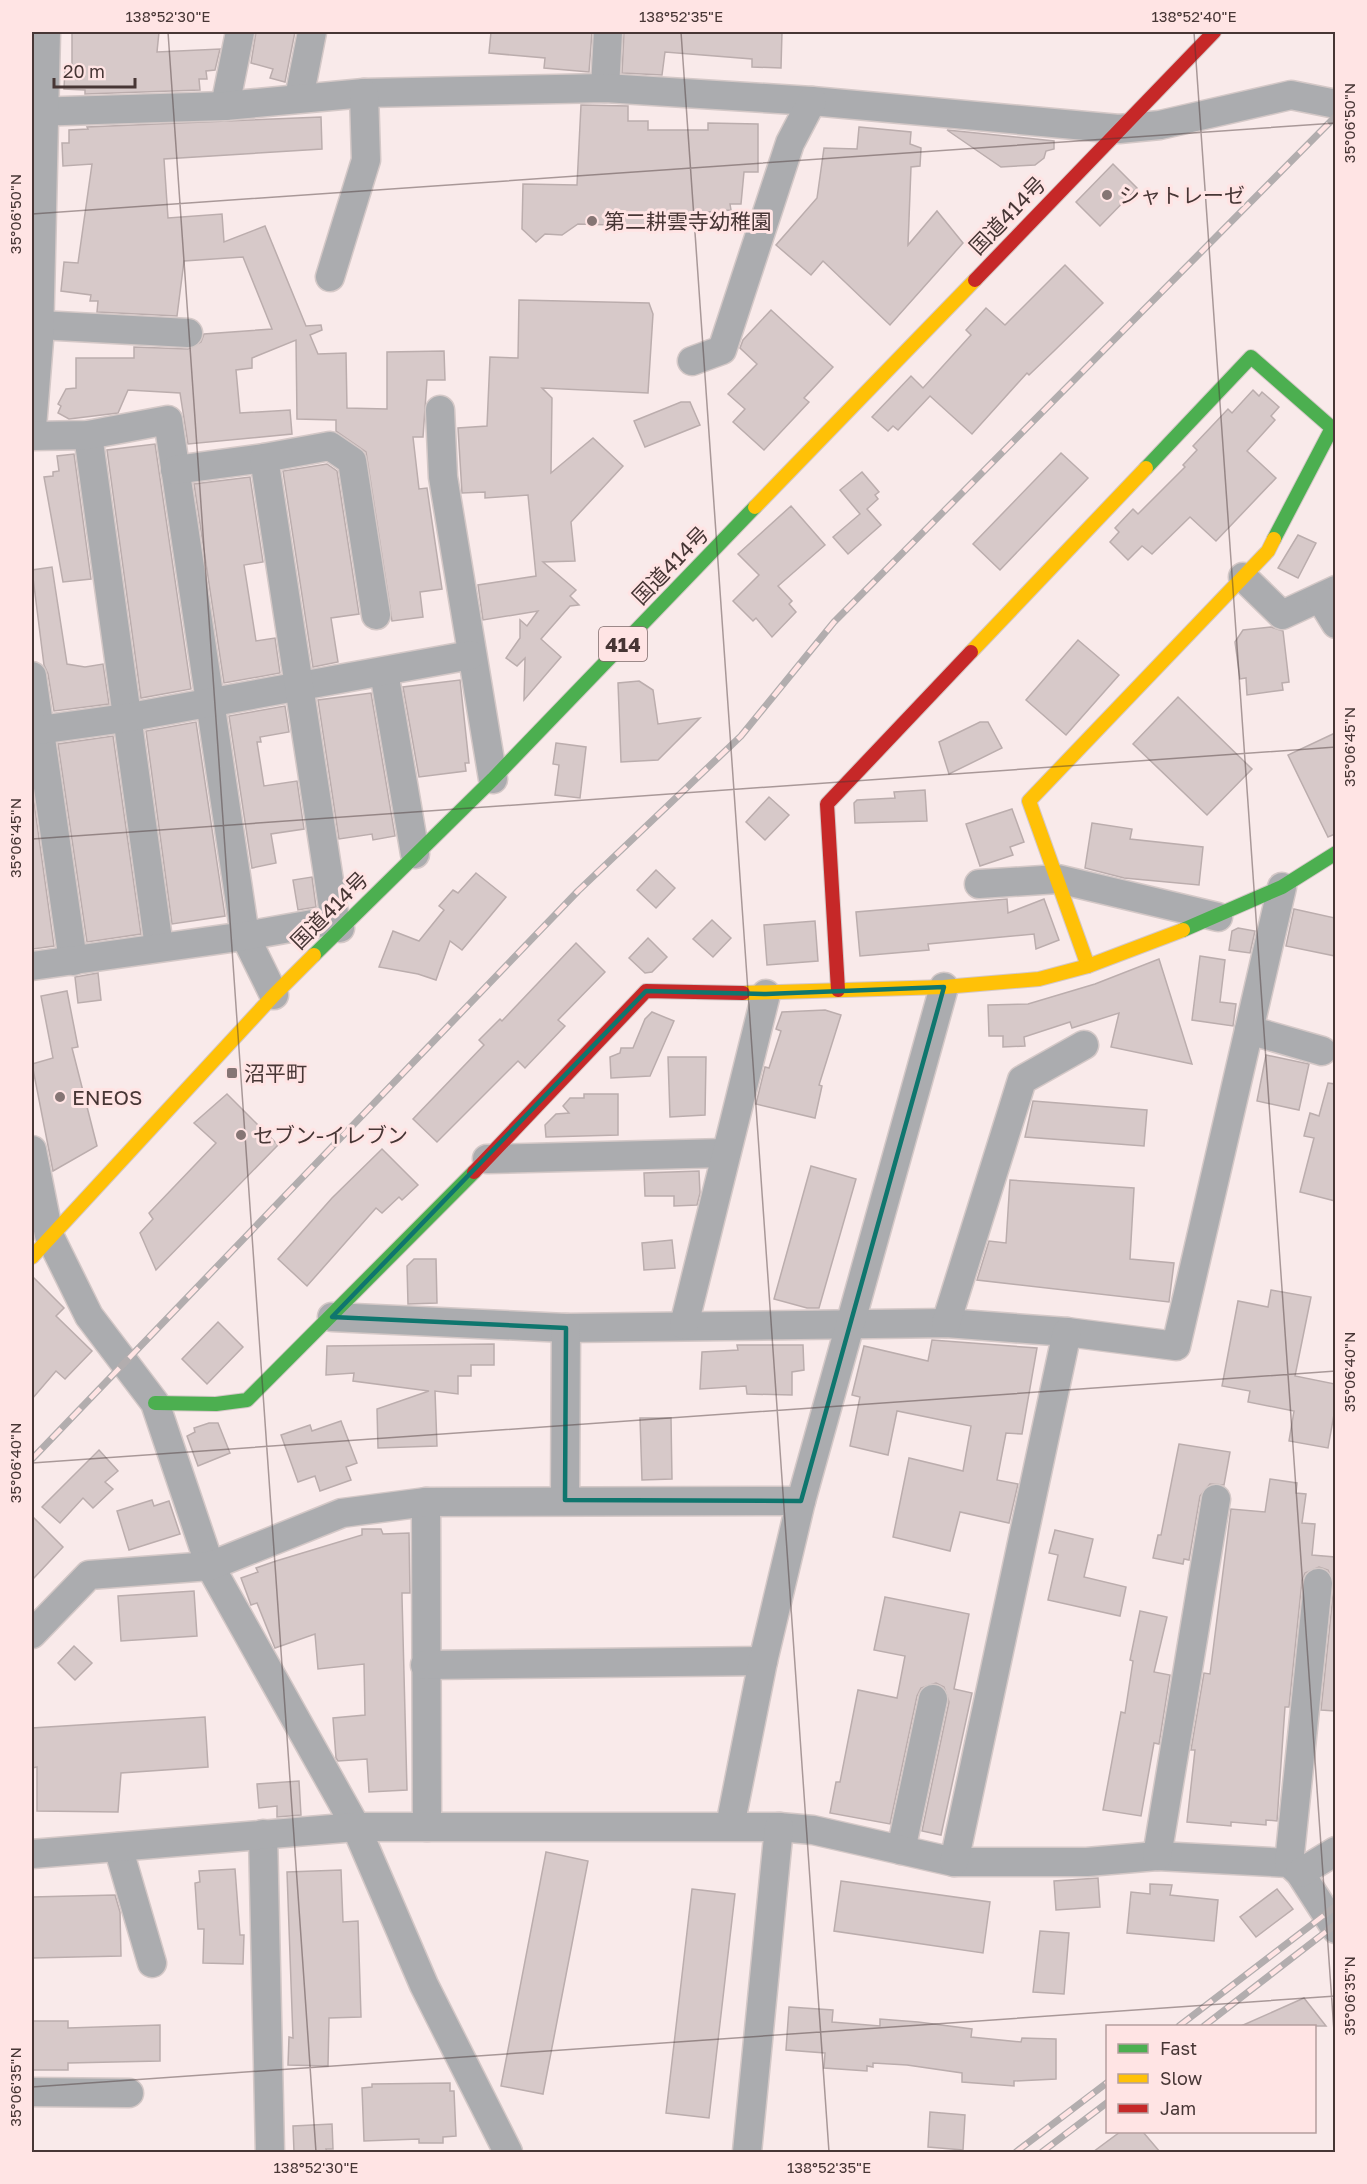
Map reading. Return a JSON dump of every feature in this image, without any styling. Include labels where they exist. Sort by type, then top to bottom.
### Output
[{"type":"main road","name":"国道414号","points":[[36,1251],[338,924],[494,779],[1214,32]]},
{"type":"main road","points":[[838,990],[827,804],[1251,357],[1332,428],[1268,551],[1029,801],[1089,966]]},
{"type":"main road","points":[[155,1403],[216,1404],[248,1400],[487,1159],[646,992],[766,994],[944,987],[1039,979],[1089,966],[1218,917],[1282,887],[1335,853]]},
{"type":"street","points":[[32,427],[36,335],[37,112],[46,32]]},
{"type":"street","points":[[225,106],[240,32]]},
{"type":"street","points":[[298,98],[312,32]]},
{"type":"street","points":[[605,88],[608,32]]},
{"type":"street","points":[[37,112],[225,106],[364,93],[605,88],[812,101],[1119,129],[1160,125],[1291,95],[1335,104]]},
{"type":"street","points":[[330,277],[366,160],[364,93]]},
{"type":"street","points":[[692,362],[722,350],[790,142],[812,101]]},
{"type":"street","points":[[36,335],[188,333]]},
{"type":"street","points":[[440,410],[443,477],[471,655],[494,779]]},
{"type":"street","points":[[32,436],[88,435],[168,420],[208,702],[245,936],[274,995]]},
{"type":"street","points":[[88,435],[159,947]]},
{"type":"street","points":[[175,470],[330,446],[352,461],[376,615]]},
{"type":"street","points":[[32,966],[338,924],[264,458]]},
{"type":"street","points":[[1243,577],[1282,615],[1328,594],[1335,624]]},
{"type":"street","points":[[35,730],[126,718],[471,655]]},
{"type":"street","points":[[384,672],[415,854]]},
{"type":"street","points":[[32,676],[35,730],[73,961]]},
{"type":"street","points":[[979,884],[1058,879],[1218,917]]},
{"type":"street","points":[[332,1317],[566,1328],[946,1323],[1067,1332],[1176,1346],[1282,887]]},
{"type":"street","points":[[730,1826],[763,1661],[801,1502],[848,1326],[944,987]]},
{"type":"street","points":[[684,1325],[766,994]]},
{"type":"street","points":[[1249,1030],[1322,1051]]},
{"type":"street","points":[[946,1323],[1022,1080],[1084,1045]]},
{"type":"street","points":[[32,1150],[36,1251],[155,1403],[210,1566],[356,1827],[424,1985],[508,2152]]},
{"type":"street","points":[[487,1159],[726,1153]]},
{"type":"street","points":[[565,1500],[566,1328]]},
{"type":"street","points":[[954,1862],[1067,1332]]},
{"type":"street","points":[[1157,1856],[1216,1499]]},
{"type":"street","points":[[32,1634],[89,1575],[210,1566],[342,1513],[426,1502],[565,1500],[801,1502]]},
{"type":"street","points":[[426,1502],[427,1827]]},
{"type":"street","points":[[1318,1583],[1294,1868],[1335,1929]]},
{"type":"street","points":[[425,1665],[763,1661]]},
{"type":"street","points":[[901,1850],[933,1699]]},
{"type":"street","points":[[32,1854],[356,1827],[730,1826],[813,1830],[954,1862],[1087,1862],[1157,1856],[1294,1868],[1335,1851]]},
{"type":"street","points":[[747,2152],[779,1827]]},
{"type":"street","points":[[263,1834],[270,2152]]},
{"type":"street","points":[[118,1847],[152,1963]]},
{"type":"street","points":[[32,2092],[129,2093]]},
{"type":"highlighted area","points":[[944,987],[801,1501],[565,1500],[566,1328],[332,1317],[646,991],[766,994]]},
{"type":"building","points":[[72,32],[159,32],[157,52],[220,49],[215,70],[206,71],[207,79],[199,79],[200,90],[85,94],[85,90],[64,89],[65,68],[72,69]]},
{"type":"building","points":[[256,32],[295,32],[285,82],[270,78],[273,69],[251,63]]},
{"type":"building","points":[[491,32],[592,32],[589,72],[544,68],[545,58],[489,53]]},
{"type":"building","points":[[624,32],[782,32],[781,68],[752,67],[752,59],[665,52],[662,75],[622,73]]},
{"type":"building","points":[[581,105],[628,106],[628,121],[648,121],[648,130],[708,130],[708,123],[758,124],[758,172],[744,172],[741,204],[730,204],[731,210],[684,214],[684,227],[578,224],[562,235],[545,234],[536,242],[522,229],[523,184],[577,185]]},
{"type":"building","points":[[321,117],[322,149],[164,159],[168,218],[222,214],[224,242],[265,226],[306,326],[321,325],[322,330],[310,335],[318,354],[346,353],[347,408],[387,409],[387,352],[444,351],[445,380],[427,380],[423,437],[413,437],[419,489],[427,488],[442,589],[420,592],[423,617],[392,621],[366,452],[336,431],[336,420],[297,419],[296,340],[252,358],[252,368],[236,370],[240,413],[290,410],[292,434],[188,444],[180,393],[128,390],[118,413],[69,419],[58,413],[61,406],[58,404],[66,389],[76,388],[76,358],[134,358],[134,347],[188,349],[201,342],[204,334],[272,329],[243,257],[184,261],[177,316],[97,312],[98,301],[90,301],[91,295],[61,291],[64,262],[78,263],[92,164],[63,166],[62,143],[69,143],[69,130],[88,129],[87,127]]},
{"type":"building","points":[[859,127],[911,132],[910,144],[921,148],[920,166],[911,167],[908,245],[937,211],[963,243],[890,325],[823,261],[811,275],[776,245],[817,198],[824,148],[857,149]]},
{"type":"building","points":[[947,130],[1054,141],[1054,149],[1046,151],[1044,158],[1035,165],[1001,167]]},
{"type":"building","points":[[1113,164],[1137,188],[1100,226],[1076,202]]},
{"type":"building","points":[[1065,265],[1103,303],[1029,375],[1027,373],[972,434],[930,396],[898,430],[893,426],[888,431],[872,417],[911,376],[923,388],[971,335],[966,330],[986,308],[1005,325]]},
{"type":"building","points":[[519,300],[649,303],[653,314],[648,393],[542,388],[552,398],[551,473],[593,438],[623,466],[571,522],[575,561],[543,562],[576,590],[570,596],[579,605],[570,606],[541,639],[561,657],[524,700],[525,658],[517,666],[506,658],[520,638],[520,620],[527,626],[538,611],[483,620],[478,585],[536,576],[528,495],[485,498],[485,492],[462,493],[458,428],[487,426],[490,357],[518,358]]},
{"type":"building","points":[[771,310],[833,367],[804,398],[809,402],[764,450],[733,422],[745,409],[728,394],[757,364],[740,348],[743,340]]},
{"type":"building","points":[[1253,390],[1259,396],[1262,392],[1279,407],[1271,416],[1275,420],[1247,451],[1276,478],[1216,541],[1190,517],[1152,554],[1142,546],[1128,560],[1110,542],[1119,532],[1115,528],[1133,509],[1138,514],[1185,467],[1183,465],[1197,450],[1193,446],[1228,409],[1232,413]]},
{"type":"building","points":[[681,402],[690,402],[700,425],[645,447],[634,421]]},
{"type":"building","points":[[155,444],[191,689],[141,698],[107,450]]},
{"type":"building","points":[[1061,453],[1088,478],[1000,570],[973,544]]},
{"type":"building","points":[[74,454],[91,579],[63,582],[44,477],[53,476],[53,472],[59,471],[57,456]]},
{"type":"building","points":[[327,464],[337,471],[359,614],[331,618],[338,662],[313,667],[283,471]]},
{"type":"building","points":[[862,472],[879,492],[875,495],[878,499],[867,509],[881,525],[848,554],[833,537],[860,514],[840,490]]},
{"type":"building","points":[[250,477],[263,562],[244,565],[256,641],[275,638],[280,673],[224,683],[194,484]]},
{"type":"building","points":[[791,506],[825,545],[778,586],[792,601],[789,604],[796,612],[772,637],[756,618],[753,621],[733,601],[759,575],[738,554]]},
{"type":"building","points":[[1298,535],[1316,543],[1298,578],[1278,568]]},
{"type":"building","points":[[52,567],[67,664],[85,667],[103,664],[109,704],[54,711],[48,674],[44,665],[32,570]]},
{"type":"building","points":[[1271,627],[1283,631],[1289,682],[1282,683],[1283,690],[1247,695],[1246,678],[1240,679],[1235,642],[1243,630]]},
{"type":"building","points":[[1078,640],[1119,675],[1066,735],[1026,700]]},
{"type":"building","points":[[460,680],[469,763],[465,763],[466,771],[419,777],[403,687]]},
{"type":"building","points":[[639,681],[653,690],[658,724],[700,718],[658,760],[621,762],[618,683]]},
{"type":"building","points":[[371,693],[395,836],[373,840],[372,834],[339,839],[318,700]]},
{"type":"building","points":[[1178,697],[1252,769],[1207,815],[1133,744]]},
{"type":"building","points":[[285,706],[289,732],[260,737],[261,742],[257,742],[264,786],[297,781],[304,829],[271,834],[276,863],[252,868],[229,716]]},
{"type":"building","points":[[196,722],[225,916],[172,924],[146,731]]},
{"type":"building","points":[[980,722],[988,722],[1002,748],[949,774],[939,742]]},
{"type":"building","points":[[1335,733],[1335,834],[1328,837],[1288,755]]},
{"type":"building","points":[[113,736],[141,934],[87,942],[58,744]]},
{"type":"building","points":[[556,743],[586,747],[580,798],[555,795],[559,765],[553,764]]},
{"type":"building","points":[[32,788],[54,946],[33,949],[32,942]]},
{"type":"building","points":[[925,790],[927,821],[855,823],[854,803],[857,800],[895,798],[894,792]]},
{"type":"building","points":[[769,797],[789,815],[765,840],[746,822]]},
{"type":"building","points":[[1012,809],[1024,842],[1010,847],[1013,855],[980,866],[966,824]]},
{"type":"building","points":[[1092,823],[1132,829],[1130,839],[1203,847],[1199,885],[1124,878],[1085,868]]},
{"type":"building","points":[[656,870],[675,888],[656,908],[637,890]]},
{"type":"building","points":[[476,873],[506,897],[462,950],[450,941],[436,980],[418,974],[379,967],[393,931],[419,941],[444,910],[439,906],[453,890],[458,893]]},
{"type":"building","points":[[312,877],[316,907],[298,910],[293,880]]},
{"type":"building","points":[[1007,899],[1008,913],[1044,899],[1059,940],[1036,949],[1034,934],[928,944],[929,950],[860,956],[856,912]]},
{"type":"building","points":[[1294,909],[1335,918],[1335,956],[1286,946]]},
{"type":"building","points":[[712,920],[731,938],[713,957],[693,939]]},
{"type":"building","points":[[815,921],[818,961],[767,965],[764,925]]},
{"type":"building","points":[[1238,928],[1255,931],[1250,953],[1229,950],[1232,931]]},
{"type":"building","points":[[648,938],[667,957],[652,972],[645,973],[629,958]]},
{"type":"building","points":[[576,943],[605,972],[558,1020],[565,1026],[525,1068],[518,1061],[437,1142],[413,1119],[484,1045],[479,1040],[500,1019],[502,1021]]},
{"type":"building","points":[[1200,956],[1225,960],[1220,1002],[1236,1004],[1233,1026],[1192,1020]]},
{"type":"building","points":[[1159,959],[1192,1064],[1111,1047],[1119,1013],[1072,1028],[1070,1022],[1024,1037],[1025,1046],[1003,1047],[1003,1036],[989,1036],[988,1005],[1028,1004],[1095,984]]},
{"type":"building","points":[[98,973],[101,1000],[78,1003],[75,977]]},
{"type":"building","points":[[67,991],[78,1047],[72,1048],[97,1146],[53,1171],[32,1064],[53,1058],[41,996]]},
{"type":"building","points":[[825,1010],[841,1015],[819,1085],[822,1086],[815,1118],[756,1104],[765,1067],[769,1068],[781,1031],[776,1029],[782,1012]]},
{"type":"building","points":[[652,1012],[674,1021],[650,1076],[611,1078],[610,1057],[620,1053],[621,1048],[633,1048],[645,1019]]},
{"type":"building","points":[[1266,1055],[1309,1064],[1299,1110],[1257,1101]]},
{"type":"building","points":[[668,1057],[706,1057],[705,1115],[670,1117]]},
{"type":"building","points":[[1328,1083],[1335,1084],[1335,1201],[1300,1192],[1314,1138],[1304,1136],[1310,1113],[1319,1116]]},
{"type":"building","points":[[227,1094],[278,1145],[156,1270],[140,1233],[153,1219],[149,1213],[216,1143],[194,1123]]},
{"type":"building","points":[[584,1094],[618,1094],[618,1135],[546,1137],[545,1125],[556,1114],[569,1113],[563,1106],[570,1098],[584,1098]]},
{"type":"building","points":[[1033,1101],[1147,1110],[1144,1146],[1025,1137]]},
{"type":"building","points":[[382,1149],[418,1185],[402,1200],[399,1197],[382,1213],[376,1208],[307,1286],[278,1259],[332,1198]]},
{"type":"building","points":[[811,1166],[856,1179],[819,1308],[807,1308],[774,1299]]},
{"type":"building","points":[[699,1171],[700,1193],[697,1205],[674,1206],[674,1196],[645,1196],[644,1173]]},
{"type":"building","points":[[1010,1180],[1134,1188],[1130,1259],[1174,1263],[1169,1302],[977,1280],[989,1241],[1006,1243]]},
{"type":"building","points":[[672,1240],[675,1268],[644,1270],[642,1243]]},
{"type":"building","points":[[414,1259],[436,1259],[437,1303],[408,1304],[407,1266]]},
{"type":"building","points":[[32,1276],[64,1308],[56,1316],[92,1351],[65,1379],[56,1371],[32,1399]]},
{"type":"building","points":[[1271,1290],[1311,1297],[1295,1376],[1335,1384],[1335,1409],[1328,1448],[1289,1441],[1294,1411],[1248,1402],[1250,1391],[1222,1386],[1238,1301],[1268,1307]]},
{"type":"building","points":[[218,1322],[243,1347],[207,1384],[182,1359]]},
{"type":"building","points":[[932,1340],[1037,1348],[1022,1434],[1006,1433],[997,1480],[1018,1484],[1009,1523],[960,1512],[950,1551],[893,1537],[909,1458],[963,1471],[971,1426],[897,1411],[888,1455],[850,1446],[860,1397],[852,1395],[864,1346],[928,1361]]},
{"type":"building","points":[[494,1344],[494,1365],[471,1365],[471,1376],[458,1376],[458,1394],[435,1391],[437,1446],[378,1448],[377,1409],[429,1391],[353,1381],[354,1373],[326,1375],[327,1346]]},
{"type":"building","points":[[737,1345],[803,1345],[804,1370],[792,1372],[792,1395],[747,1394],[746,1386],[700,1389],[702,1352],[738,1350]]},
{"type":"building","points":[[640,1418],[671,1418],[672,1479],[642,1480]]},
{"type":"building","points":[[341,1421],[357,1463],[346,1467],[351,1480],[320,1491],[315,1476],[298,1482],[281,1435],[310,1425],[312,1431]]},
{"type":"building","points":[[209,1423],[218,1423],[230,1453],[198,1466],[187,1436],[195,1432],[194,1428]]},
{"type":"building","points":[[1179,1444],[1230,1452],[1224,1485],[1210,1484],[1200,1496],[1189,1560],[1184,1559],[1183,1564],[1153,1558],[1158,1535],[1161,1535]]},
{"type":"building","points":[[99,1450],[118,1471],[105,1482],[113,1489],[93,1508],[83,1498],[60,1523],[42,1507]]},
{"type":"building","points":[[1270,1479],[1297,1483],[1296,1493],[1306,1494],[1302,1523],[1315,1524],[1312,1555],[1335,1557],[1335,1711],[1321,1710],[1334,1585],[1328,1570],[1319,1567],[1305,1573],[1302,1581],[1289,1707],[1285,1707],[1277,1821],[1266,1820],[1266,1825],[1231,1822],[1231,1826],[1187,1822],[1195,1750],[1191,1750],[1204,1673],[1210,1674],[1231,1509],[1265,1512]]},
{"type":"building","points":[[152,1500],[154,1506],[169,1501],[180,1534],[129,1550],[117,1511]]},
{"type":"building","points":[[32,1516],[63,1547],[32,1580]]},
{"type":"building","points":[[362,1529],[381,1529],[383,1534],[409,1533],[410,1593],[402,1593],[407,1790],[369,1792],[367,1759],[338,1761],[336,1758],[333,1718],[365,1715],[364,1664],[318,1669],[315,1634],[275,1648],[257,1603],[251,1605],[241,1578],[258,1572],[256,1568],[362,1535]]},
{"type":"building","points":[[1055,1530],[1093,1539],[1084,1577],[1126,1587],[1120,1616],[1048,1600],[1058,1555],[1049,1553]]},
{"type":"building","points":[[194,1591],[197,1636],[121,1641],[118,1596]]},
{"type":"building","points":[[885,1597],[969,1614],[954,1689],[972,1693],[941,1835],[922,1831],[949,1702],[944,1687],[936,1683],[921,1688],[917,1696],[890,1824],[830,1813],[836,1782],[840,1782],[858,1690],[897,1698],[905,1656],[874,1650]]},
{"type":"building","points":[[1140,1611],[1167,1617],[1154,1672],[1170,1675],[1159,1744],[1154,1743],[1141,1816],[1103,1810],[1121,1712],[1125,1713],[1133,1661],[1130,1660]]},
{"type":"building","points":[[74,1646],[92,1663],[75,1680],[58,1663]]},
{"type":"building","points":[[205,1717],[208,1767],[121,1773],[118,1812],[37,1811],[37,1767],[32,1768],[32,1728]]},
{"type":"building","points":[[299,1781],[301,1815],[277,1817],[277,1806],[259,1808],[257,1784]]},
{"type":"building","points":[[546,1852],[588,1861],[543,2094],[501,2086]]},
{"type":"building","points":[[235,1869],[240,1935],[244,1935],[243,1964],[203,1963],[204,1929],[198,1929],[195,1883],[200,1882],[199,1871]]},
{"type":"building","points":[[341,1870],[343,1922],[358,1921],[361,2017],[329,2018],[328,2066],[288,2065],[289,2037],[293,2038],[287,1872]]},
{"type":"building","points":[[1098,1878],[1100,1907],[1056,1910],[1054,1881]]},
{"type":"building","points":[[841,1881],[990,1902],[983,1953],[834,1931]]},
{"type":"building","points":[[1150,1884],[1172,1885],[1170,1895],[1218,1900],[1214,1941],[1127,1933],[1131,1892],[1150,1894]]},
{"type":"building","points":[[692,1889],[735,1894],[709,2118],[666,2113]]},
{"type":"building","points":[[1277,1889],[1293,1909],[1256,1937],[1240,1917]]},
{"type":"building","points":[[115,1895],[120,1912],[121,1956],[32,1958],[32,1897]]},
{"type":"building","points":[[1040,1931],[1069,1933],[1064,1994],[1033,1992]]},
{"type":"building","points":[[1304,1998],[1326,2026],[1316,2025],[1243,2025]]},
{"type":"building","points":[[789,2007],[833,2010],[832,2022],[880,2026],[880,2019],[972,2029],[971,2037],[1021,2042],[1022,2038],[1056,2039],[1056,2079],[1014,2081],[1014,2086],[962,2082],[962,2073],[907,2065],[873,2063],[873,2067],[867,2066],[867,2071],[824,2068],[825,2053],[786,2050]]},
{"type":"building","points":[[32,2021],[68,2021],[68,2028],[160,2025],[160,2061],[68,2063],[68,2070],[32,2070]]},
{"type":"building","points":[[450,2083],[450,2091],[454,2091],[456,2136],[443,2137],[443,2143],[419,2143],[419,2139],[364,2141],[362,2088],[372,2087],[372,2084]]},
{"type":"building","points":[[930,2112],[965,2115],[963,2150],[928,2147]]},
{"type":"building","points":[[332,2124],[333,2149],[326,2149],[327,2152],[294,2152],[293,2126]]},
{"type":"building","points":[[1119,2133],[1144,2133],[1160,2152],[1093,2152]]},
{"type":"railway","points":[[32,1459],[578,891],[741,736],[834,622],[1336,116]]},
{"type":"railway","points":[[1180,2025],[1336,1906]]},
{"type":"railway","points":[[1205,2025],[1336,1924]]},
{"type":"railway","points":[[1016,2152],[1106,2084]]},
{"type":"railway","points":[[1042,2152],[1106,2104]]},
{"type":"traffic: fast","points":[[1146,468],[1251,357],[1332,428],[1274,539]]},
{"type":"traffic: fast","points":[[314,955],[493,779],[755,507]]},
{"type":"traffic: fast","points":[[1183,930],[1282,887],[1336,853]]},
{"type":"traffic: fast","points":[[155,1403],[216,1404],[247,1400],[474,1172]]},
{"type":"traffic: slow","points":[[755,507],[975,280]]},
{"type":"traffic: slow","points":[[971,652],[1146,468]]},
{"type":"traffic: slow","points":[[1088,966],[1029,801],[1268,551],[1274,539]]},
{"type":"traffic: slow","points":[[743,993],[944,987],[1039,979],[1088,966],[1183,930]]},
{"type":"traffic: slow","points":[[32,1257],[274,995],[314,955]]},
{"type":"traffic: jam","points":[[975,280],[1214,32]]},
{"type":"traffic: jam","points":[[838,990],[827,804],[971,652]]},
{"type":"traffic: jam","points":[[474,1172],[646,991],[743,993]]},
{"type":"place","name":"シャトレーゼ","points":[[1107,195]]},
{"type":"place","name":"第二耕雲寺幼稚園","points":[[592,221]]},
{"type":"place","name":"沼平町","points":[[232,1073]]},
{"type":"place","name":"ENEOS","points":[[60,1097]]},
{"type":"place","name":"セブン-イレブン","points":[[241,1135]]}]
